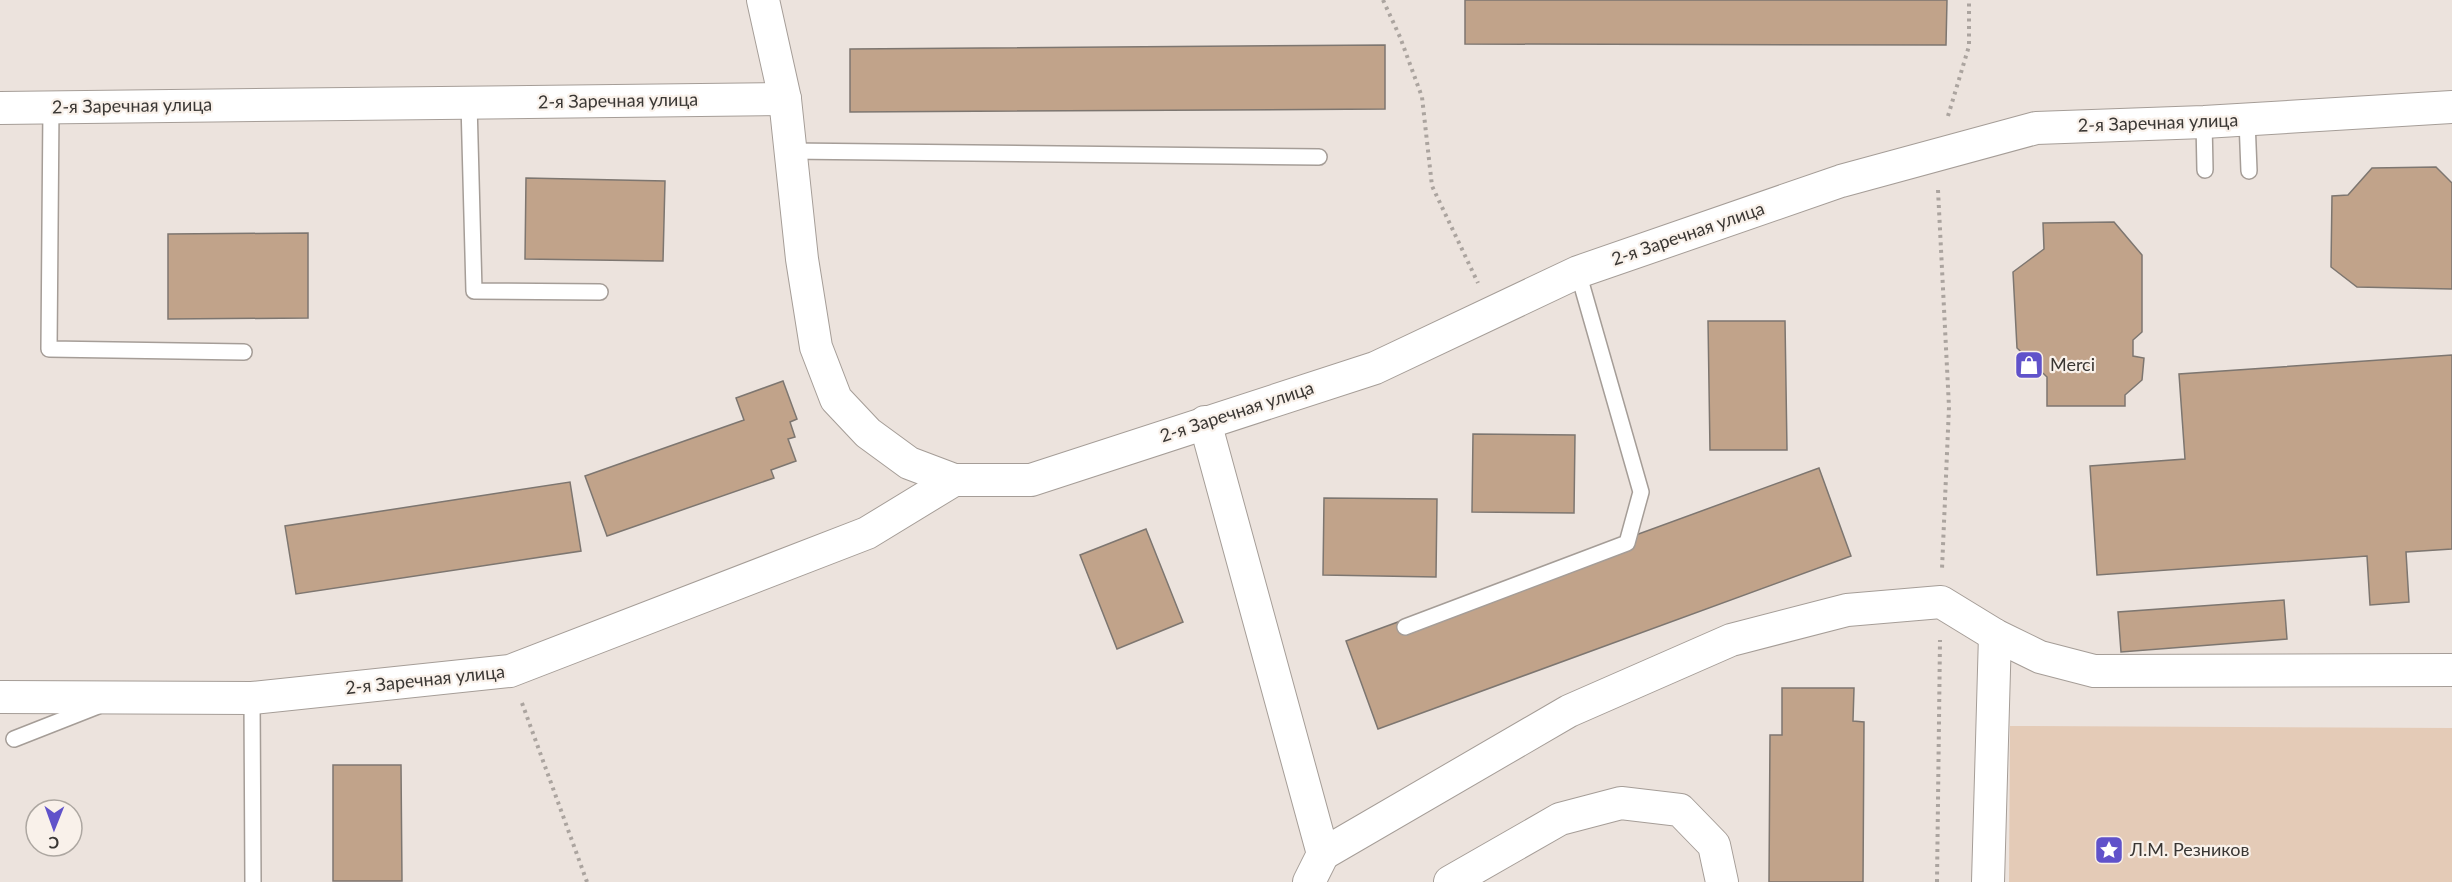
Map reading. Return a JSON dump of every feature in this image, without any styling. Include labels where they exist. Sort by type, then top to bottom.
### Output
[{"type":"street","points":[[763,0],[785,99]]},
{"type":"street","name":"2-я Заречная улица","points":[[0,108],[785,99],[789,151],[816,347],[836,399],[868,433],[909,463],[954,480],[1031,480],[1375,368],[1578,272],[1840,181],[2036,128],[2247,120],[2452,106]]},
{"type":"street","points":[[1205,422],[1323,854]]},
{"type":"street","name":"2-я Заречная улица","points":[[0,697],[252,698],[510,671],[867,532],[954,480]]},
{"type":"street","points":[[1309,882],[1323,854],[1569,711],[1731,640],[1847,610],[1941,602],[2040,657],[2094,671],[2452,670]]},
{"type":"street","points":[[1988,882],[1995,634]]},
{"type":"street","points":[[1449,882],[1560,819],[1621,803],[1680,810],[1714,845],[1722,882]]},
{"type":"lane","points":[[469,103],[474,291],[600,292]]},
{"type":"lane","points":[[51,107],[50,349],[244,352]]},
{"type":"lane","points":[[2247,120],[2249,171]]},
{"type":"lane","points":[[2204,122],[2205,170]]},
{"type":"lane","points":[[789,151],[1319,157]]},
{"type":"lane","points":[[1405,627],[1627,543],[1641,492],[1578,272]]},
{"type":"lane","points":[[14,739],[120,697]]},
{"type":"lane","points":[[252,698],[254,882]]},
{"type":"path","points":[[1383,0],[1400,37],[1422,97],[1431,186],[1492,313]]},
{"type":"path","points":[[1937,882],[1941,602],[1949,407],[1936,156],[1969,46],[1969,0]]},
{"type":"path","points":[[510,671],[587,882]]},
{"type":"shaded area","points":[[2010,726],[2452,728],[2452,882],[2009,882]]},
{"type":"building","points":[[1465,0],[1947,0],[1946,45],[1465,44]]},
{"type":"building","points":[[1385,45],[1385,109],[850,112],[850,49]]},
{"type":"building","points":[[2436,167],[2452,183],[2452,289],[2357,287],[2331,267],[2332,196],[2348,195],[2372,168]]},
{"type":"building","points":[[526,178],[665,181],[663,261],[525,259]]},
{"type":"building","points":[[2114,222],[2142,255],[2142,332],[2133,340],[2133,356],[2144,358],[2142,380],[2125,395],[2125,406],[2047,406],[2047,377],[2017,348],[2013,272],[2044,249],[2043,223]]},
{"type":"building","points":[[308,233],[308,318],[168,319],[168,234]]},
{"type":"building","points":[[1708,321],[1785,321],[1787,450],[1710,450]]},
{"type":"building","points":[[2452,355],[2452,549],[2406,552],[2409,602],[2370,605],[2367,556],[2097,575],[2090,466],[2185,459],[2179,374]]},
{"type":"building","points":[[783,381],[797,419],[790,422],[795,437],[788,439],[796,461],[771,470],[774,478],[607,536],[585,476],[744,420],[736,398]]},
{"type":"building","points":[[1473,434],[1575,435],[1574,513],[1472,512]]},
{"type":"building","points":[[1819,468],[1851,556],[1378,729],[1346,641]]},
{"type":"building","points":[[570,482],[581,551],[296,594],[285,526]]},
{"type":"building","points":[[1324,498],[1437,499],[1436,577],[1323,575]]},
{"type":"building","points":[[1146,529],[1183,622],[1117,649],[1080,555]]},
{"type":"building","points":[[2284,600],[2287,639],[2121,652],[2118,612]]},
{"type":"building","points":[[1782,688],[1854,688],[1853,721],[1864,722],[1863,882],[1769,882],[1770,735],[1782,735]]},
{"type":"building","points":[[333,765],[401,765],[402,881],[333,881]]},
{"type":"place","name":"Merci","points":[[2029,365]]},
{"type":"place","name":"Л.М. Резников","points":[[2109,850]]}]
